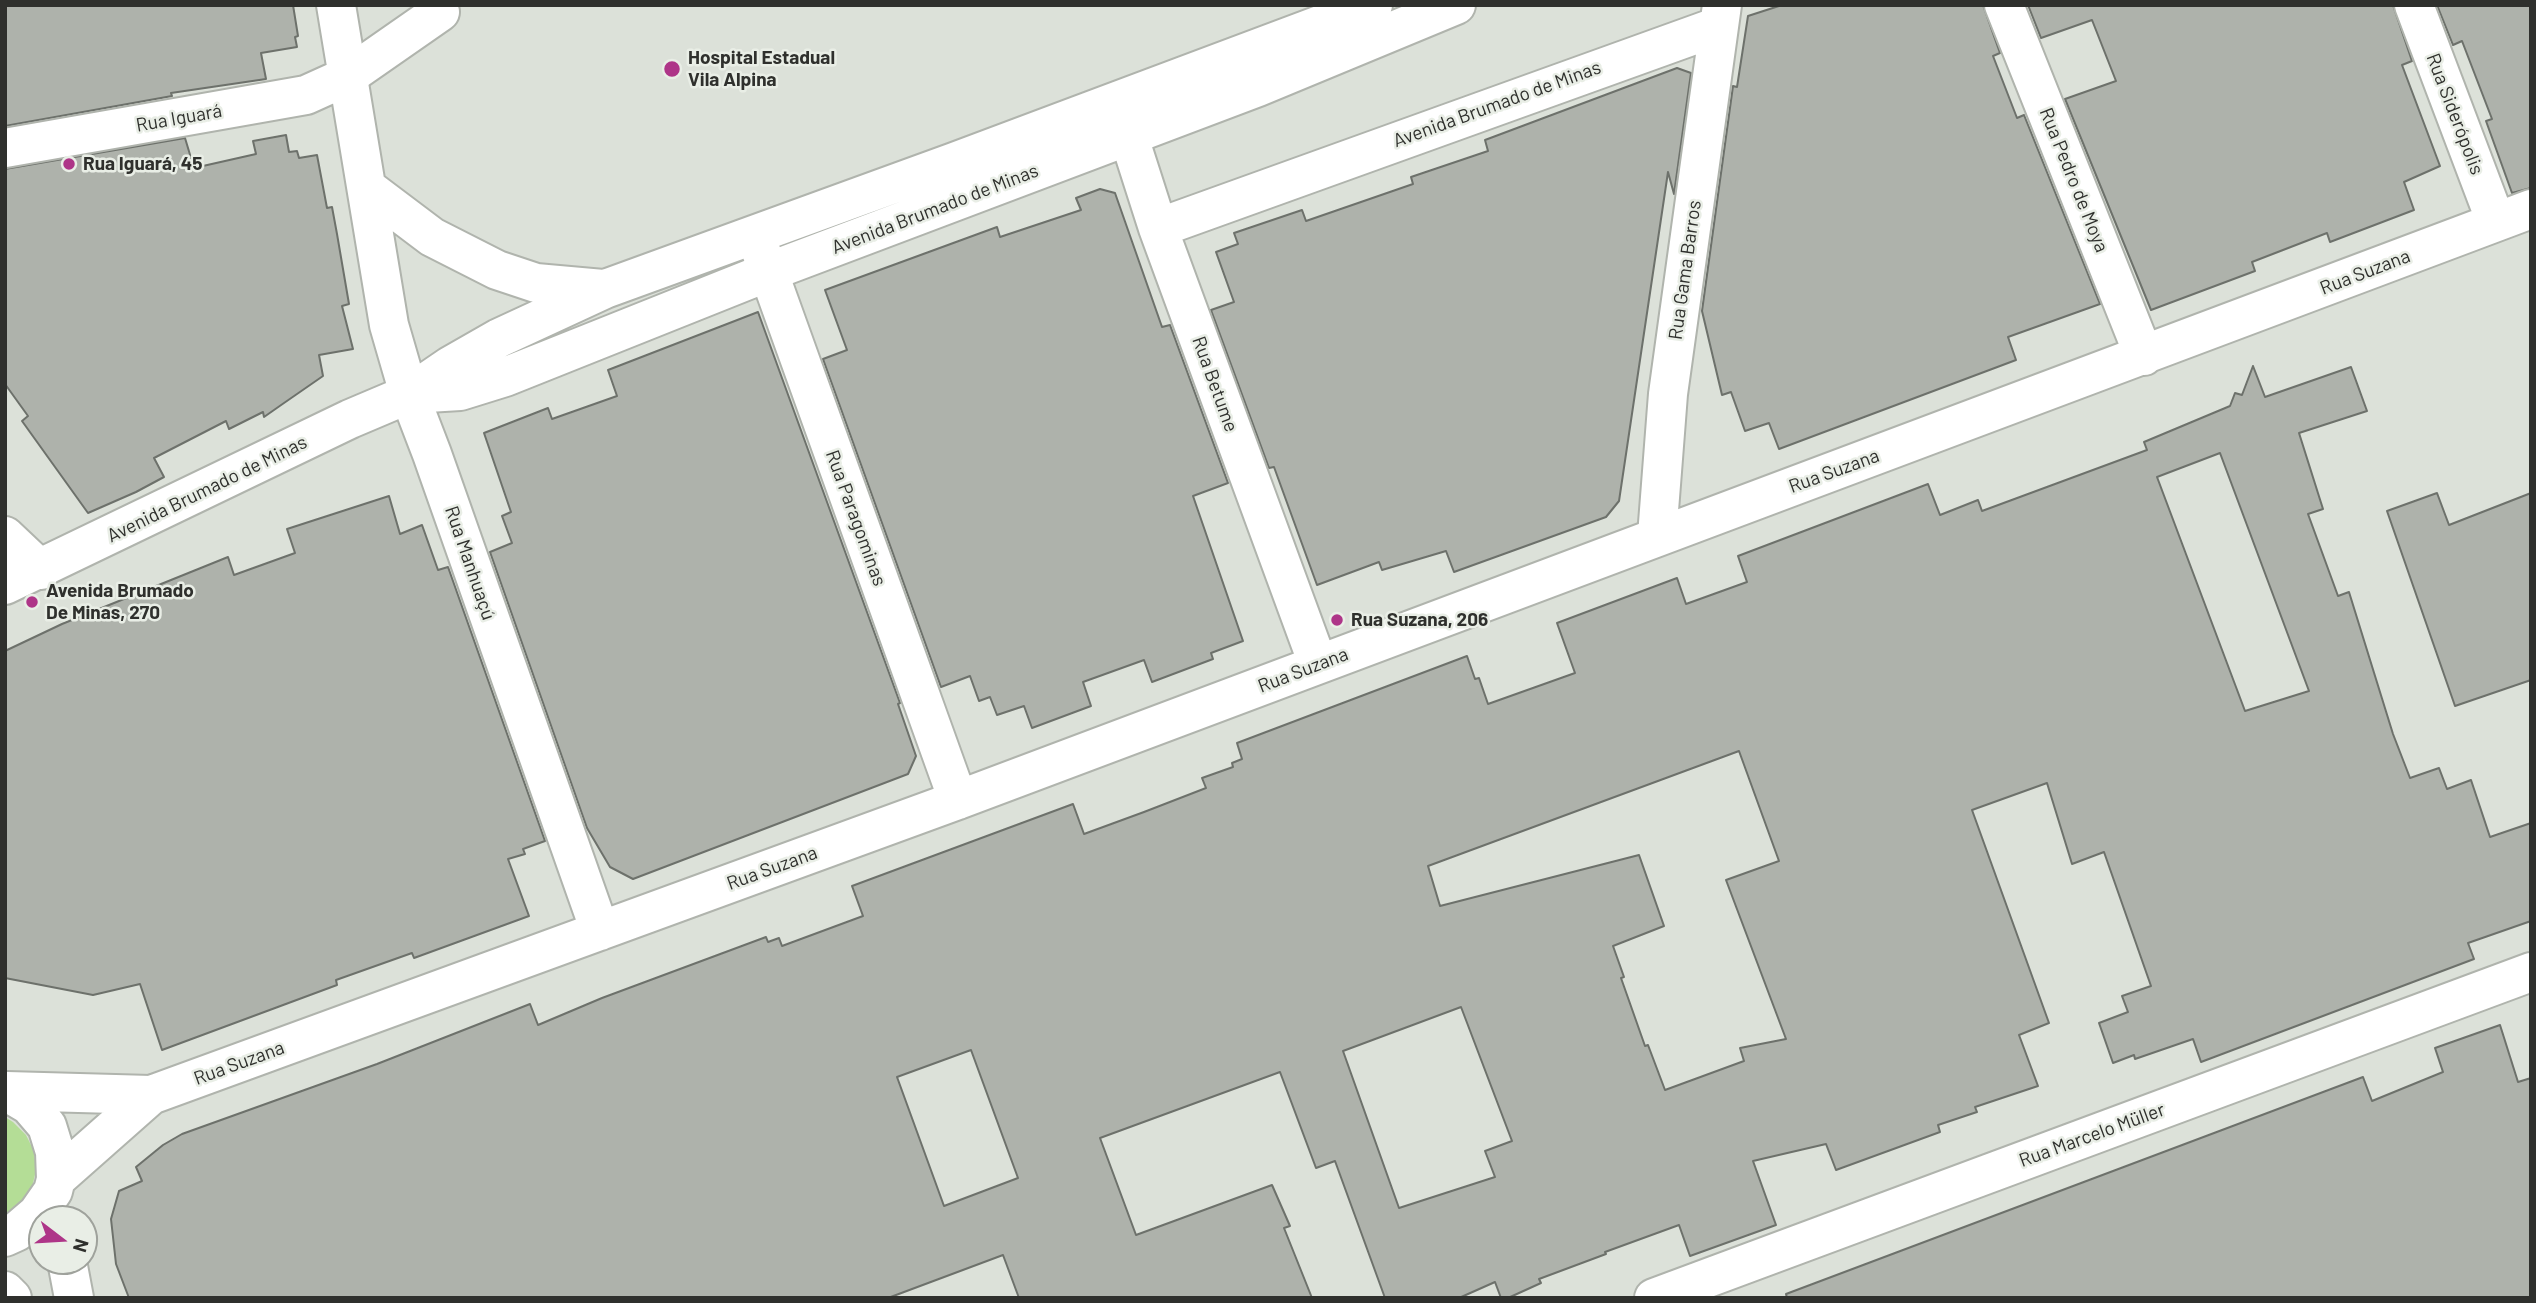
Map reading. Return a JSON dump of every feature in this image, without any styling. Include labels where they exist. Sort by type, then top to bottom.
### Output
[{"type":"street","name":"Rua Manhuaçú","points":[[336,5],[389,326],[409,394],[600,931]]},
{"type":"street","name":"Avenida Brumado de Minas","points":[[409,394],[460,391],[505,377],[768,272],[1123,119],[1373,5]]},
{"type":"street","name":"Avenida Brumado de Minas","points":[[5,586],[350,419],[409,394],[450,366],[499,338],[605,289],[755,235],[1123,119],[1258,87],[1457,5]]},
{"type":"street","name":"Rua Pedro de Moya","points":[[2004,5],[2144,356]]},
{"type":"street","name":"Rua Siderópolis","points":[[2414,5],[2513,216]]},
{"type":"street","name":"Rua Iguará","points":[[5,148],[306,95],[348,76],[440,12]]},
{"type":"street","name":"Avenida Brumado de Minas","points":[[1158,228],[1720,15]]},
{"type":"street","name":"Rua Gama Barros","points":[[1657,536],[1668,394],[1720,15]]},
{"type":"street","name":"Rua Betume","points":[[1123,119],[1158,228],[1318,664]]},
{"type":"street","points":[[367,188],[432,237],[497,270],[536,283],[605,289]]},
{"type":"street","name":"Rua Suzana","points":[[6,1091],[151,1095],[958,800],[2513,216]]},
{"type":"street","name":"Rua Paragominas","points":[[755,235],[958,800]]},
{"type":"street","points":[[5,536],[41,570]]},
{"type":"street","name":"Rua Marcelo Müller","points":[[1654,1298],[2531,972]]},
{"type":"street","points":[[6,1091],[29,1105],[47,1126],[55,1152],[56,1196]]},
{"type":"street","name":"Rua Suzana","points":[[5,1237],[16,1232],[56,1196],[151,1095]]},
{"type":"street","points":[[70,1275],[75,1298]]},
{"type":"street","points":[[5,1291],[12,1298]]},
{"type":"green space","points":[[5,1117],[26,1135],[34,1151],[36,1170],[32,1188],[23,1204],[5,1217]]},
{"type":"building","points":[[5,5],[293,5],[297,47],[261,53],[266,79],[171,93],[172,96],[5,126]]},
{"type":"building","points":[[1782,5],[1983,5],[2000,53],[1993,56],[2017,118],[2024,115],[2100,304],[2008,337],[2016,360],[1779,449],[1769,423],[1745,431],[1731,392],[1722,395],[1702,311],[1733,86],[1737,87],[1748,16]]},
{"type":"building","points":[[2028,5],[2393,5],[2412,61],[2402,65],[2440,166],[2404,182],[2414,210],[2330,242],[2327,233],[2252,262],[2255,271],[2151,310],[2065,99],[2116,81],[2092,20],[2041,38]]},
{"type":"building","points":[[2437,5],[2531,5],[2531,188],[2512,193],[2486,121],[2492,119],[2462,41],[2453,45]]},
{"type":"building","points":[[1677,68],[1691,73],[1674,194],[1668,172],[1619,501],[1606,517],[1454,572],[1446,551],[1382,570],[1379,562],[1317,585],[1274,467],[1269,468],[1211,310],[1234,302],[1216,252],[1238,244],[1234,233],[1302,210],[1306,221],[1413,184],[1411,177],[1488,151],[1485,140]]},
{"type":"building","points":[[286,135],[289,152],[297,151],[299,158],[317,155],[327,208],[332,207],[349,304],[342,306],[353,349],[319,355],[323,376],[264,417],[263,412],[229,429],[226,421],[154,458],[164,477],[88,513],[22,421],[28,416],[5,384],[5,169],[185,138],[194,168],[256,154],[253,141]]},
{"type":"building","points":[[1100,189],[1115,193],[1162,327],[1170,325],[1228,483],[1193,496],[1243,641],[1211,653],[1213,659],[1152,682],[1144,660],[1083,682],[1091,706],[1032,728],[1024,706],[997,715],[990,697],[979,701],[970,676],[941,687],[823,359],[847,350],[825,290],[997,227],[1000,237],[1081,210],[1076,198]]},
{"type":"building","points":[[758,312],[900,703],[898,704],[916,756],[908,774],[633,879],[610,867],[587,828],[490,552],[512,543],[502,516],[511,512],[484,433],[548,408],[552,419],[617,396],[608,370]]},
{"type":"building","points":[[2253,366],[2265,397],[2351,367],[2367,411],[2299,433],[2323,509],[2308,514],[2338,596],[2349,592],[2393,734],[2410,778],[2439,768],[2447,789],[2471,780],[2490,837],[2531,823],[2531,921],[2468,943],[2474,959],[2201,1062],[2193,1039],[2135,1059],[2134,1055],[2113,1063],[2099,1023],[2128,1012],[2122,996],[2151,986],[2104,852],[2072,864],[2047,783],[1972,810],[2049,1023],[2019,1035],[2038,1086],[1975,1107],[1977,1112],[1938,1125],[1940,1132],[1836,1170],[1826,1144],[1753,1161],[1776,1225],[1690,1256],[1679,1225],[1539,1279],[1541,1283],[1508,1298],[1501,1298],[1495,1282],[1459,1298],[1385,1298],[1335,1161],[1316,1168],[1280,1072],[1100,1138],[1136,1235],[1272,1185],[1290,1226],[1284,1228],[1312,1298],[1019,1298],[1003,1255],[888,1298],[129,1298],[116,1264],[111,1219],[119,1191],[142,1181],[136,1167],[163,1145],[182,1134],[377,1064],[530,1004],[538,1025],[602,998],[766,937],[768,942],[779,938],[782,946],[863,916],[852,886],[1073,804],[1084,834],[1144,812],[1206,788],[1202,778],[1233,767],[1232,763],[1242,759],[1237,743],[1467,656],[1475,679],[1479,678],[1488,704],[1575,673],[1557,623],[1677,578],[1686,604],[1747,582],[1738,556],[1928,484],[1940,515],[1978,500],[1982,511],[2147,450],[2144,442],[2230,406],[2235,393],[2242,395]],"holes":[[[2220,453],[2309,691],[2245,711],[2157,477]],[[1739,751],[1779,861],[1726,880],[1786,1039],[1740,1048],[1744,1061],[1665,1090],[1648,1045],[1645,1046],[1621,978],[1624,977],[1613,946],[1664,926],[1639,855],[1440,906],[1428,866]],[[1461,1007],[1512,1141],[1485,1151],[1495,1177],[1399,1208],[1343,1051]],[[971,1050],[1018,1178],[944,1206],[897,1077]]]},
{"type":"building","points":[[2437,493],[2449,525],[2531,493],[2531,680],[2455,706],[2387,511]]},
{"type":"building","points":[[389,496],[400,534],[422,525],[438,570],[448,567],[545,841],[523,849],[525,854],[508,859],[529,916],[414,958],[412,953],[336,980],[337,985],[162,1050],[140,984],[93,995],[5,978],[5,651],[62,624],[228,557],[234,575],[295,553],[287,529]]},
{"type":"building","points":[[2500,1025],[2518,1082],[2531,1078],[2531,1298],[1787,1298],[1786,1294],[2363,1077],[2372,1101],[2443,1072],[2435,1048]]},
{"type":"place","name":"Hospital Estadual Vila Alpina","points":[[672,69]]},
{"type":"place","name":"Rua Iguará, 45","points":[[69,164]]},
{"type":"place","name":"Avenida Brumado De Minas, 270","points":[[32,602]]},
{"type":"place","name":"Rua Suzana, 206","points":[[1337,620]]}]
